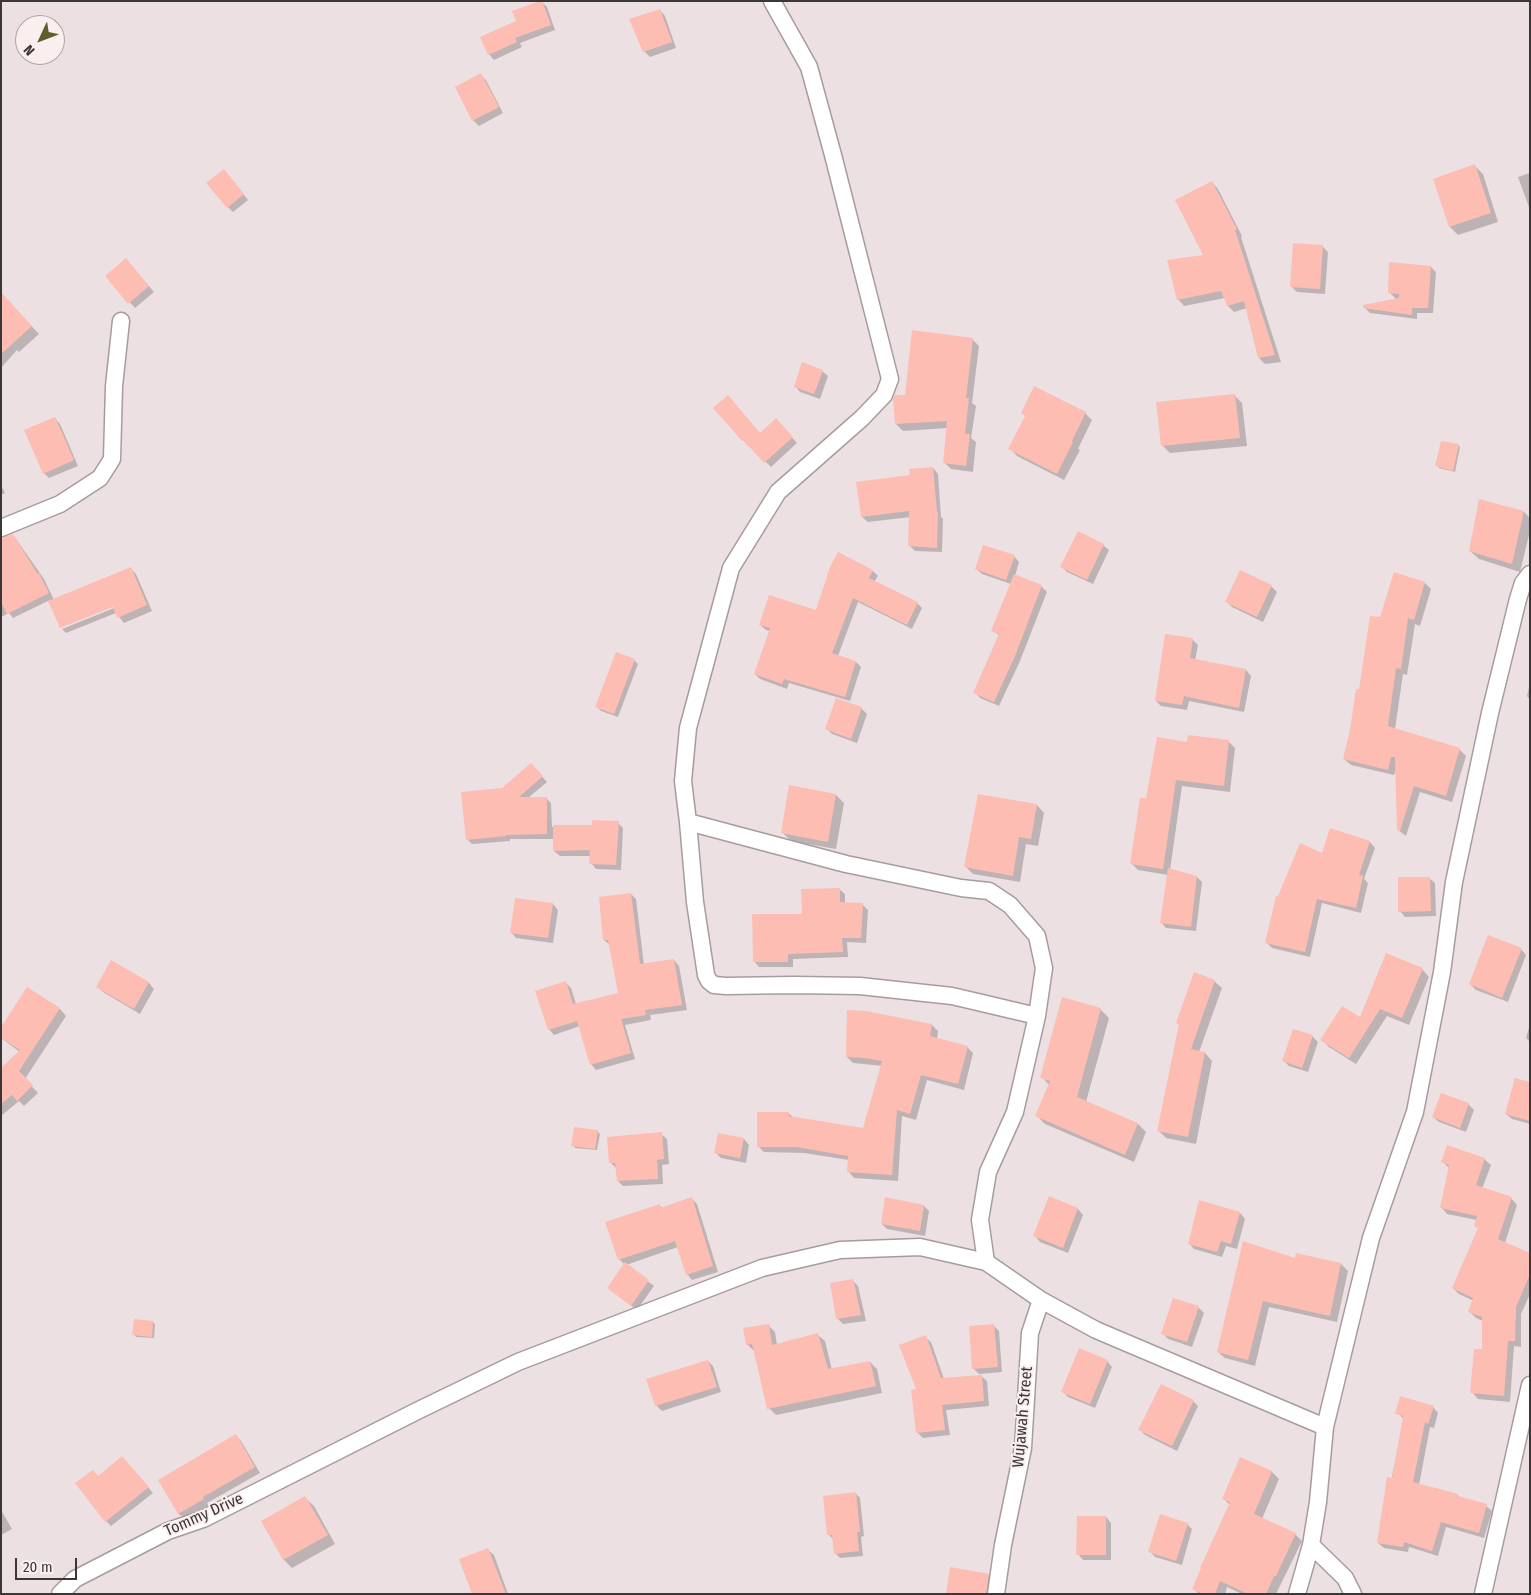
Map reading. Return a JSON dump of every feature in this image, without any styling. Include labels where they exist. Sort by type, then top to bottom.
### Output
[{"type":"street","points":[[772,1],[809,67],[890,379],[884,395],[862,418],[778,492],[731,568],[688,728],[683,781],[695,902],[706,975],[714,985],[794,984],[860,986],[952,996],[1037,1016]]},
{"type":"street","points":[[1,528],[60,504],[100,478],[112,459],[114,386],[120,321]]},
{"type":"street","points":[[1297,1594],[1311,1545],[1318,1502],[1325,1427],[1371,1238],[1415,1112],[1442,972],[1454,882],[1490,713],[1518,599],[1523,583],[1530,574]]},
{"type":"street","points":[[688,822],[846,864],[961,888],[989,891],[1010,905],[1037,936],[1044,968],[1037,1016],[1014,1112],[988,1172],[980,1220],[986,1262],[1042,1300],[1096,1330],[1325,1427]]},
{"type":"street","name":"Tommy Drive","points":[[60,1594],[75,1579],[168,1531],[203,1519],[518,1362],[762,1268],[840,1250],[920,1247],[986,1262]]},
{"type":"street","name":"Wujawah Street","points":[[996,1594],[1024,1448],[1030,1333],[1042,1300]]},
{"type":"street","points":[[1483,1594],[1530,1385]]},
{"type":"street","points":[[1311,1545],[1344,1578],[1353,1594]]},
{"type":"building","points":[[542,1],[551,25],[515,38],[517,42],[488,55],[480,37],[516,21],[512,11]]},
{"type":"building","points":[[660,9],[672,42],[643,52],[629,19]]},
{"type":"building","points":[[481,73],[499,107],[472,121],[455,87]]},
{"type":"building","points":[[1475,164],[1491,213],[1449,227],[1433,179]]},
{"type":"building","points":[[224,169],[244,194],[227,208],[206,183]]},
{"type":"building","points":[[1212,181],[1237,229],[1235,230],[1275,355],[1258,358],[1244,301],[1227,306],[1221,291],[1177,300],[1167,260],[1203,255],[1175,200]]},
{"type":"building","points":[[1293,243],[1323,245],[1320,289],[1290,287]]},
{"type":"building","points":[[126,258],[149,286],[128,304],[105,276]]},
{"type":"building","points":[[1389,262],[1431,266],[1428,308],[1412,308],[1412,315],[1363,308],[1363,305],[1399,298],[1399,294],[1388,293]]},
{"type":"building","points":[[1,292],[32,326],[1,354]]},
{"type":"building","points":[[912,330],[973,338],[966,398],[969,398],[965,434],[970,434],[966,466],[943,463],[947,421],[895,424],[893,399],[895,395],[905,395]]},
{"type":"building","points":[[802,362],[823,370],[814,394],[794,387]]},
{"type":"building","points":[[1034,386],[1086,412],[1057,474],[1008,449],[1025,416],[1021,413]]},
{"type":"building","points":[[1235,394],[1240,438],[1161,446],[1156,402]]},
{"type":"building","points":[[728,395],[760,433],[776,418],[793,437],[764,463],[713,408]]},
{"type":"building","points":[[55,417],[74,460],[43,474],[24,430]]},
{"type":"building","points":[[1441,441],[1459,444],[1453,471],[1435,466]]},
{"type":"building","points":[[933,467],[938,512],[937,548],[908,546],[909,511],[861,517],[856,482],[910,475],[909,469]]},
{"type":"building","points":[[1479,499],[1524,511],[1512,564],[1469,551]]},
{"type":"building","points":[[1078,531],[1104,544],[1087,580],[1060,567]]},
{"type":"building","points":[[13,534],[37,573],[39,573],[49,593],[7,614],[1,602],[1,538]]},
{"type":"building","points":[[983,545],[1015,555],[1006,580],[975,569]]},
{"type":"building","points":[[838,552],[873,570],[869,578],[918,602],[907,625],[853,598],[832,653],[856,661],[845,697],[784,679],[782,684],[754,674],[770,628],[759,625],[769,595],[816,610],[830,567]]},
{"type":"building","points":[[131,567],[147,605],[117,618],[113,607],[60,628],[48,601]]},
{"type":"building","points":[[1240,570],[1272,585],[1257,617],[1225,602]]},
{"type":"building","points":[[1394,572],[1425,582],[1414,620],[1408,618],[1401,669],[1396,668],[1388,726],[1460,748],[1446,796],[1414,786],[1400,831],[1397,830],[1395,757],[1391,757],[1388,770],[1343,759],[1350,730],[1356,689],[1359,689],[1370,616],[1380,617]]},
{"type":"building","points":[[1014,574],[1042,585],[1015,656],[994,702],[973,693],[999,634],[991,631]]},
{"type":"building","points":[[1165,634],[1193,638],[1190,658],[1246,669],[1239,708],[1184,696],[1182,705],[1155,701]]},
{"type":"building","points":[[616,652],[635,659],[614,714],[595,707]]},
{"type":"building","points":[[836,698],[862,707],[851,739],[825,729]]},
{"type":"building","points":[[1188,735],[1229,740],[1224,786],[1176,780],[1163,869],[1130,864],[1140,798],[1146,798],[1157,737],[1187,742]]},
{"type":"building","points":[[531,763],[543,776],[519,797],[547,797],[547,834],[506,835],[466,840],[461,792],[502,788]]},
{"type":"building","points":[[789,785],[836,794],[828,842],[781,833]]},
{"type":"building","points":[[978,794],[1037,804],[1031,839],[1019,837],[1013,876],[964,867]]},
{"type":"building","points":[[592,820],[619,821],[616,865],[589,864],[590,850],[553,851],[553,825],[592,825]]},
{"type":"building","points":[[1330,828],[1370,841],[1359,875],[1363,876],[1356,908],[1317,899],[1305,952],[1265,943],[1276,896],[1278,896],[1300,843],[1322,853]]},
{"type":"building","points":[[1168,868],[1197,876],[1191,927],[1160,923]]},
{"type":"building","points":[[1398,877],[1430,877],[1431,911],[1398,912]]},
{"type":"building","points":[[840,888],[840,902],[863,903],[861,938],[842,938],[843,952],[788,954],[788,962],[753,962],[752,914],[802,914],[801,889]]},
{"type":"building","points":[[631,893],[640,964],[674,959],[682,1005],[645,1010],[646,1015],[621,1019],[631,1053],[590,1065],[577,1021],[548,1030],[535,991],[566,981],[573,1004],[618,993],[608,940],[603,940],[599,897]]},
{"type":"building","points":[[515,898],[553,903],[548,938],[510,933]]},
{"type":"building","points":[[1488,935],[1522,948],[1502,998],[1469,984]]},
{"type":"building","points":[[1386,953],[1423,968],[1402,1018],[1380,1009],[1349,1058],[1320,1040],[1342,1006],[1360,1017]]},
{"type":"building","points":[[111,960],[149,982],[134,1009],[96,987]]},
{"type":"building","points":[[1194,972],[1215,980],[1191,1049],[1205,1052],[1188,1137],[1157,1131],[1179,1024],[1176,1023]]},
{"type":"building","points":[[27,987],[60,1008],[19,1071],[33,1085],[17,1101],[12,1095],[1,1104],[1,1068],[20,1050],[1,1038],[1,1027]]},
{"type":"building","points":[[1062,997],[1101,1008],[1077,1097],[1138,1123],[1125,1155],[1035,1116],[1050,1081],[1040,1078]]},
{"type":"building","points":[[847,1010],[866,1011],[932,1024],[930,1036],[968,1046],[958,1084],[921,1075],[910,1114],[897,1110],[892,1175],[847,1172],[848,1156],[797,1147],[757,1147],[757,1112],[789,1112],[789,1116],[863,1128],[882,1061],[846,1057]]},
{"type":"building","points":[[1293,1029],[1313,1035],[1302,1068],[1282,1061]]},
{"type":"building","points":[[1515,1078],[1530,1082],[1530,1121],[1505,1114]]},
{"type":"building","points":[[1441,1093],[1469,1103],[1460,1128],[1432,1117]]},
{"type":"building","points":[[574,1127],[598,1130],[595,1149],[571,1146]]},
{"type":"building","points":[[662,1132],[664,1159],[657,1160],[658,1179],[617,1181],[615,1163],[609,1163],[607,1137]]},
{"type":"building","points":[[718,1133],[744,1138],[740,1158],[714,1153]]},
{"type":"building","points":[[1447,1145],[1485,1158],[1476,1185],[1512,1197],[1498,1239],[1530,1253],[1530,1274],[1516,1307],[1515,1341],[1508,1341],[1504,1396],[1470,1393],[1474,1349],[1482,1349],[1482,1317],[1468,1312],[1473,1298],[1452,1288],[1478,1228],[1474,1226],[1477,1216],[1440,1208],[1449,1165],[1441,1162]]},
{"type":"building","points":[[1049,1196],[1078,1208],[1063,1248],[1033,1236]]},
{"type":"building","points":[[692,1197],[713,1266],[686,1275],[675,1241],[618,1260],[605,1222],[660,1204],[660,1208]]},
{"type":"building","points":[[885,1197],[924,1205],[920,1231],[881,1224]]},
{"type":"building","points":[[1199,1200],[1240,1212],[1231,1244],[1221,1241],[1217,1252],[1188,1244]]},
{"type":"building","points":[[1243,1241],[1295,1258],[1296,1253],[1341,1263],[1330,1316],[1263,1301],[1248,1360],[1217,1352]]},
{"type":"building","points":[[625,1262],[649,1280],[631,1306],[607,1288]]},
{"type":"building","points":[[853,1279],[861,1315],[836,1319],[830,1283]]},
{"type":"building","points":[[1173,1298],[1199,1306],[1187,1342],[1161,1334]]},
{"type":"building","points":[[134,1319],[153,1321],[152,1337],[132,1335]]},
{"type":"building","points":[[769,1324],[772,1345],[818,1333],[828,1369],[870,1361],[876,1386],[767,1409],[752,1344],[746,1345],[743,1328]]},
{"type":"building","points":[[994,1324],[998,1367],[972,1369],[969,1326]]},
{"type":"building","points":[[926,1335],[941,1378],[982,1375],[984,1401],[942,1405],[945,1430],[916,1433],[911,1390],[916,1389],[899,1345]]},
{"type":"building","points":[[1079,1348],[1108,1360],[1090,1404],[1061,1392]]},
{"type":"building","points":[[708,1360],[717,1387],[655,1406],[646,1379]]},
{"type":"building","points":[[1161,1384],[1194,1400],[1172,1446],[1138,1430]]},
{"type":"building","points":[[1400,1396],[1434,1406],[1428,1424],[1425,1422],[1413,1482],[1487,1504],[1479,1533],[1441,1522],[1432,1551],[1404,1542],[1403,1547],[1377,1543],[1387,1477],[1392,1478],[1403,1416],[1395,1414]]},
{"type":"building","points":[[236,1434],[255,1467],[178,1514],[158,1480]]},
{"type":"building","points":[[122,1456],[149,1487],[105,1522],[75,1483],[93,1470],[98,1476]]},
{"type":"building","points":[[1240,1457],[1272,1471],[1254,1514],[1296,1533],[1266,1594],[1248,1594],[1220,1581],[1215,1594],[1203,1594],[1192,1589],[1230,1502],[1222,1499]]},
{"type":"building","points":[[856,1492],[860,1532],[857,1532],[859,1551],[834,1554],[832,1535],[827,1535],[823,1496]]},
{"type":"building","points":[[305,1496],[328,1535],[283,1560],[261,1521]]},
{"type":"building","points":[[1160,1514],[1188,1523],[1176,1561],[1148,1552]]},
{"type":"building","points":[[1077,1516],[1106,1516],[1106,1555],[1076,1555]]},
{"type":"building","points":[[488,1548],[506,1594],[472,1594],[459,1559]]},
{"type":"building","points":[[950,1567],[989,1574],[986,1594],[946,1594]]}]
